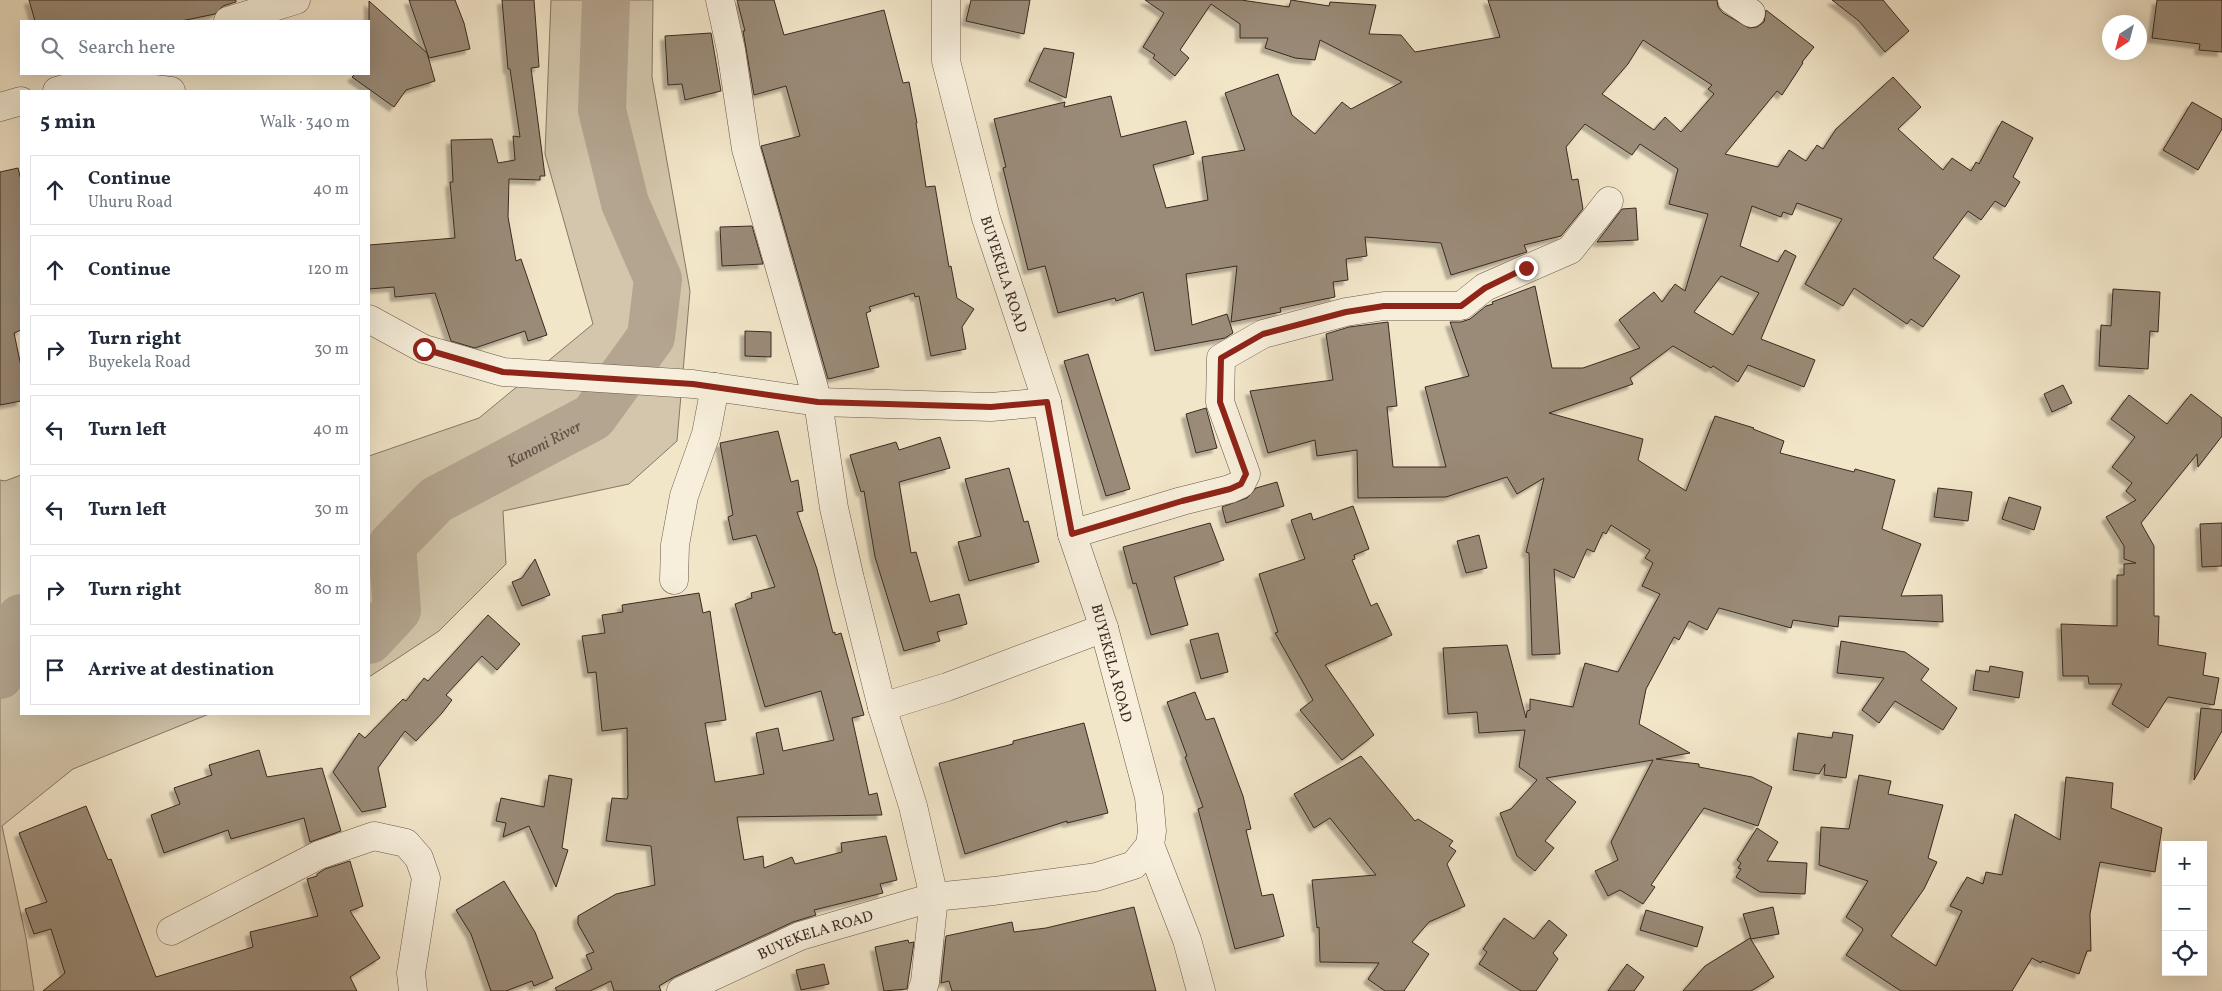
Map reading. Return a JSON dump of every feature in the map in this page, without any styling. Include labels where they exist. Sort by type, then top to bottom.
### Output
[{"type":"street","points":[[231,20],[296,0]]},
{"type":"street","points":[[720,0],[731,50],[746,149],[818,402],[834,508],[850,579],[882,707],[913,806],[934,897],[925,982],[922,991]]},
{"type":"street","name":"BUYEKELA ROAD","points":[[681,991],[800,936],[934,897],[1096,877],[1134,865],[1150,846],[1152,830],[1149,797],[1104,628],[1072,534],[1047,402],[986,218],[946,61],[946,0]]},
{"type":"street","points":[[60,90],[119,79],[167,90]]},
{"type":"street","points":[[0,107],[20,101]]},
{"type":"street","points":[[1072,534],[1182,501],[1230,489],[1241,484],[1246,474],[1220,402],[1221,358],[1263,334],[1346,312],[1384,306],[1461,306],[1485,288],[1570,250],[1609,201]]},
{"type":"street","points":[[370,320],[424,349],[503,372],[704,385],[818,402],[991,407],[1047,402]]},
{"type":"street","points":[[674,580],[674,545],[684,496],[706,434],[704,385]]},
{"type":"street","points":[[882,707],[946,687],[1104,628]]},
{"type":"street","points":[[170,931],[319,855],[374,836],[406,843],[419,858],[426,878],[411,973],[413,991]]},
{"type":"street","points":[[1150,846],[1187,940],[1201,991]]},
{"type":"shaded area","points":[[551,0],[653,0],[652,77],[690,291],[677,441],[629,484],[503,511],[506,564],[439,631],[370,676],[370,456],[479,418],[593,324],[545,154]]},
{"type":"shaded area","points":[[20,475],[20,715],[207,715],[73,769],[2,826],[26,938],[34,991],[0,991],[0,480],[5,481]]},
{"type":"building","points":[[29,0],[236,0],[236,2],[223,6],[215,14],[186,20],[35,20]]},
{"type":"building","points":[[409,0],[455,0],[464,23],[470,49],[429,58]]},
{"type":"building","points":[[502,0],[534,0],[539,67],[531,68],[545,176],[540,176],[540,180],[509,179],[508,217],[516,261],[521,259],[547,335],[528,341],[525,331],[475,348],[451,341],[435,293],[395,297],[394,287],[370,289],[370,245],[455,238],[450,182],[453,182],[451,140],[492,139],[498,163],[515,160],[513,136],[520,137],[510,69],[508,69]]},
{"type":"building","points":[[737,0],[774,0],[784,35],[884,10],[903,83],[909,82],[926,187],[935,186],[949,267],[951,266],[957,298],[974,309],[962,327],[966,349],[931,356],[919,296],[915,297],[914,293],[869,307],[871,311],[866,313],[879,367],[828,379],[761,146],[800,136],[786,86],[754,95],[743,31],[745,31]]},
{"type":"building","points":[[971,0],[1030,0],[1024,34],[966,21]]},
{"type":"building","points":[[1145,0],[1241,0],[1289,7],[1291,0],[1329,6],[1330,2],[1376,5],[1369,34],[1401,35],[1415,52],[1500,37],[1488,0],[1717,0],[1718,7],[1723,13],[1749,28],[1757,27],[1764,22],[1766,10],[1814,47],[1802,62],[1782,95],[1777,91],[1725,154],[1778,167],[1789,150],[1806,161],[1817,145],[1823,149],[1836,129],[1893,77],[1921,107],[1898,129],[1943,170],[1952,158],[1971,171],[1976,162],[1979,164],[2002,121],[2033,138],[2013,177],[2020,182],[2005,207],[1995,201],[1981,220],[1968,211],[1933,258],[1960,276],[1923,327],[1911,319],[1907,324],[1854,288],[1843,306],[1805,284],[1842,219],[1797,203],[1792,215],[1783,212],[1781,217],[1752,206],[1740,246],[1778,262],[1785,250],[1796,256],[1761,339],[1815,360],[1804,387],[1748,365],[1738,382],[1713,366],[1711,368],[1673,346],[1630,378],[1633,384],[1549,413],[1643,439],[1638,460],[1686,491],[1715,416],[1754,428],[1784,441],[1780,453],[1854,472],[1855,469],[1895,480],[1882,529],[1921,544],[1901,596],[1942,595],[1943,622],[1839,616],[1838,627],[1793,620],[1791,628],[1719,608],[1707,630],[1689,621],[1679,640],[1674,637],[1646,689],[1639,724],[1690,753],[1656,759],[1699,764],[1699,767],[1752,777],[1772,787],[1758,826],[1704,808],[1651,885],[1655,887],[1643,904],[1620,890],[1608,896],[1595,871],[1618,860],[1611,842],[1653,760],[1546,778],[1576,802],[1545,841],[1554,848],[1535,871],[1517,856],[1500,813],[1511,809],[1537,780],[1519,767],[1525,730],[1479,733],[1477,712],[1448,714],[1443,648],[1507,645],[1526,718],[1527,711],[1530,710],[1530,699],[1573,707],[1585,663],[1618,672],[1660,594],[1642,586],[1653,563],[1645,558],[1650,550],[1611,525],[1606,534],[1603,532],[1594,552],[1587,549],[1574,578],[1554,569],[1560,654],[1532,655],[1529,553],[1526,552],[1544,478],[1517,494],[1507,477],[1446,497],[1358,498],[1357,450],[1317,456],[1315,440],[1268,453],[1250,391],[1333,380],[1326,334],[1349,327],[1388,322],[1397,406],[1387,407],[1393,467],[1446,467],[1425,387],[1469,376],[1450,322],[1461,322],[1470,319],[1486,306],[1493,304],[1492,302],[1535,286],[1552,368],[1583,368],[1640,348],[1619,320],[1654,292],[1662,302],[1675,284],[1685,291],[1708,214],[1669,204],[1678,169],[1640,144],[1632,155],[1585,124],[1566,147],[1572,180],[1578,179],[1583,209],[1561,236],[1524,245],[1527,252],[1451,275],[1441,243],[1365,237],[1367,256],[1346,259],[1348,280],[1333,282],[1335,297],[1280,308],[1281,312],[1231,322],[1237,266],[1186,274],[1192,325],[1227,314],[1233,333],[1225,338],[1155,351],[1143,292],[1116,301],[1115,298],[1058,313],[1045,266],[1028,270],[1003,168],[1006,167],[994,119],[1065,102],[1064,107],[1111,96],[1121,137],[1186,121],[1194,154],[1153,165],[1166,208],[1208,200],[1202,157],[1245,150],[1225,93],[1278,74],[1292,115],[1315,134],[1342,102],[1351,109],[1402,82],[1320,40],[1315,60],[1295,58],[1265,48],[1268,38],[1240,38],[1240,24],[1211,4],[1180,50],[1189,58],[1175,76],[1153,58],[1155,55],[1143,47],[1164,13]],"holes":[[[1643,40],[1712,85],[1708,89],[1714,94],[1681,132],[1665,117],[1654,130],[1602,94],[1628,64]],[[1721,276],[1759,293],[1733,335],[1694,312]]]},
{"type":"building","points":[[1832,0],[1883,0],[1909,31],[1885,52],[1859,21]]},
{"type":"building","points":[[2157,0],[2222,0],[2222,52],[2199,50],[2200,44],[2152,38]]},
{"type":"building","points":[[369,1],[427,53],[435,81],[406,90],[394,107],[352,77],[354,75],[370,75]]},
{"type":"building","points":[[711,33],[721,91],[685,100],[682,84],[668,85],[665,36]]},
{"type":"building","points":[[1044,48],[1074,53],[1066,98],[1029,81]]},
{"type":"building","points":[[2192,102],[2222,119],[2222,129],[2198,170],[2163,150]]},
{"type":"building","points":[[18,168],[20,176],[20,330],[14,333],[20,361],[20,401],[0,405],[0,172]]},
{"type":"building","points":[[1636,208],[1638,240],[1597,242],[1622,209]]},
{"type":"building","points":[[752,226],[763,264],[722,266],[720,227]]},
{"type":"building","points":[[2113,289],[2160,292],[2158,332],[2150,331],[2148,369],[2099,366],[2101,325],[2111,326]]},
{"type":"building","points":[[745,331],[771,332],[771,357],[745,356]]},
{"type":"building","points":[[1088,354],[1130,489],[1106,496],[1064,361]]},
{"type":"building","points":[[2063,385],[2072,403],[2052,412],[2044,394]]},
{"type":"building","points":[[2191,394],[2222,418],[2222,436],[2198,467],[2197,454],[2141,523],[2154,546],[2154,616],[2159,616],[2158,645],[2206,653],[2203,675],[2219,678],[2214,705],[2168,697],[2148,728],[2112,704],[2122,684],[2089,684],[2088,676],[2063,676],[2061,624],[2117,626],[2117,575],[2124,575],[2124,564],[2136,563],[2124,559],[2124,546],[2106,517],[2136,500],[2126,491],[2132,483],[2112,467],[2135,437],[2111,419],[2129,395],[2167,424]]},
{"type":"building","points":[[1206,408],[1217,448],[1196,453],[1186,414]]},
{"type":"building","points":[[778,431],[791,482],[798,480],[803,511],[797,512],[817,569],[833,633],[835,632],[835,635],[841,633],[864,715],[852,718],[869,795],[877,793],[882,815],[737,817],[744,860],[763,856],[764,868],[792,857],[795,864],[842,852],[841,843],[886,836],[897,880],[880,884],[883,893],[814,910],[816,915],[793,922],[674,977],[659,986],[661,991],[614,991],[611,981],[590,991],[557,991],[555,988],[592,969],[586,955],[594,952],[578,924],[578,916],[616,894],[655,885],[651,846],[606,841],[612,798],[627,799],[628,796],[627,728],[602,731],[596,672],[588,673],[582,636],[605,633],[602,615],[623,612],[622,605],[699,593],[703,613],[710,611],[726,720],[705,723],[715,782],[764,774],[756,733],[778,728],[783,751],[834,740],[821,691],[765,707],[735,604],[752,598],[751,593],[775,587],[756,535],[733,540],[728,517],[733,515],[720,443]]},
{"type":"building","points":[[940,437],[950,468],[899,482],[911,553],[916,552],[930,602],[959,594],[967,624],[937,632],[940,641],[904,651],[875,557],[864,491],[861,492],[850,455],[896,442],[899,450]]},
{"type":"building","points":[[1009,468],[1024,522],[1028,521],[1039,562],[969,581],[958,542],[981,536],[965,479]]},
{"type":"building","points":[[1277,482],[1284,506],[1226,523],[1222,507],[1247,498],[1256,488]]},
{"type":"building","points":[[1938,488],[1972,492],[1968,521],[1934,517]]},
{"type":"building","points":[[2009,497],[2041,507],[2034,530],[2002,519]]},
{"type":"building","points":[[1353,506],[1369,549],[1354,555],[1355,559],[1352,560],[1371,606],[1377,603],[1392,635],[1325,665],[1374,735],[1342,760],[1300,710],[1313,700],[1275,633],[1278,632],[1259,574],[1305,559],[1291,520],[1311,513],[1313,520]]},
{"type":"building","points":[[1210,523],[1224,560],[1174,577],[1188,625],[1151,635],[1136,583],[1133,584],[1123,547]]},
{"type":"building","points":[[2222,523],[2222,566],[2202,567],[2200,524]]},
{"type":"building","points":[[1479,535],[1487,568],[1466,573],[1457,541]]},
{"type":"building","points":[[535,559],[550,595],[522,606],[512,582],[522,578]]},
{"type":"building","points":[[488,615],[520,644],[497,670],[482,656],[446,695],[452,700],[416,741],[405,731],[378,768],[386,807],[362,812],[333,772],[359,733],[365,738],[403,699],[406,701],[424,678],[428,681]]},
{"type":"building","points":[[1218,633],[1228,672],[1201,679],[1190,640]]},
{"type":"building","points":[[1841,641],[1905,652],[1929,669],[1921,680],[1957,708],[1943,730],[1895,701],[1879,723],[1862,710],[1884,678],[1837,673]]},
{"type":"building","points":[[1990,666],[2023,672],[2019,698],[1973,690],[1976,670],[1989,672]]},
{"type":"building","points":[[1195,692],[1206,720],[1214,718],[1243,796],[1251,829],[1246,830],[1262,896],[1273,894],[1284,936],[1235,949],[1198,809],[1203,807],[1167,702]]},
{"type":"building","points":[[2201,708],[2222,710],[2222,731],[2194,780]]},
{"type":"building","points":[[1084,723],[1108,813],[1067,823],[1067,821],[965,854],[939,763],[1013,744],[1013,741]]},
{"type":"building","points":[[1833,732],[1853,735],[1846,778],[1824,775],[1825,764],[1819,774],[1793,770],[1798,733],[1832,738]]},
{"type":"building","points":[[259,750],[267,777],[322,768],[341,831],[310,842],[304,818],[231,839],[228,830],[164,853],[151,815],[180,804],[174,788],[212,775],[209,765]]},
{"type":"building","points":[[1361,756],[1415,821],[1418,819],[1453,841],[1449,846],[1456,851],[1447,864],[1465,906],[1429,922],[1412,942],[1429,954],[1404,991],[1385,991],[1368,979],[1379,963],[1320,962],[1319,927],[1317,928],[1312,880],[1376,875],[1330,818],[1314,828],[1294,794]]},
{"type":"building","points":[[549,775],[572,779],[562,848],[568,850],[556,887],[529,826],[503,837],[506,823],[496,821],[501,798],[544,807]]},
{"type":"building","points":[[1859,775],[1891,781],[1888,794],[1943,805],[1928,858],[1937,862],[1924,889],[1891,936],[1936,966],[1962,911],[1950,906],[1967,877],[1983,884],[1986,872],[2002,875],[2015,814],[2060,840],[2066,777],[2113,783],[2111,808],[2162,828],[2155,872],[2100,862],[2090,914],[2091,951],[2087,951],[2079,974],[2042,961],[2041,963],[2032,958],[2012,991],[1901,991],[1846,955],[1863,930],[1846,917],[1868,881],[1819,865],[1821,827],[1849,829]]},
{"type":"building","points":[[86,806],[108,860],[111,859],[156,977],[253,947],[250,932],[318,916],[307,879],[317,876],[317,874],[325,869],[350,861],[363,906],[350,911],[380,958],[350,977],[357,991],[43,991],[65,973],[51,929],[34,934],[25,909],[47,902],[19,833]]},
{"type":"building","points":[[1757,828],[1778,842],[1767,861],[1807,863],[1805,894],[1760,892],[1736,877],[1741,869],[1738,868],[1741,863],[1737,860]]},
{"type":"building","points":[[504,881],[535,932],[553,978],[534,986],[532,981],[506,991],[491,991],[471,934],[456,910]]},
{"type":"building","points":[[1134,907],[1156,991],[952,991],[949,981],[941,983],[946,936],[1012,922],[1014,932],[1046,928]]},
{"type":"building","points":[[1773,907],[1779,934],[1751,939],[1743,914]]},
{"type":"building","points":[[1646,910],[1703,927],[1697,947],[1640,930]]},
{"type":"building","points":[[1504,918],[1534,939],[1549,920],[1567,935],[1553,953],[1558,959],[1536,991],[1521,991],[1479,964],[1487,952],[1483,949]]},
{"type":"building","points":[[1750,938],[1774,977],[1751,991],[1683,991],[1705,966]]},
{"type":"building","points":[[908,940],[909,943],[914,942],[907,989],[884,991],[875,947]]},
{"type":"building","points":[[824,964],[829,984],[801,990],[796,970]]},
{"type":"building","points":[[1627,964],[1644,977],[1634,991],[1608,991]]},
{"type":"waterway","name":"Kanoni River","points":[[370,639],[397,610],[392,545],[436,500],[593,417],[651,337],[658,279],[625,203],[602,110],[606,0]]},
{"type":"waterway","name":"Kanoni River","points":[[0,675],[8,663],[20,621]]},
{"type":"route","points":[[424,349],[503,372],[693,384],[818,402],[991,407],[1047,402],[1072,534],[1222,489],[1230,489],[1241,484],[1246,474],[1220,402],[1221,358],[1263,334],[1346,312],[1384,306],[1461,306],[1485,288],[1526,268]]}]
